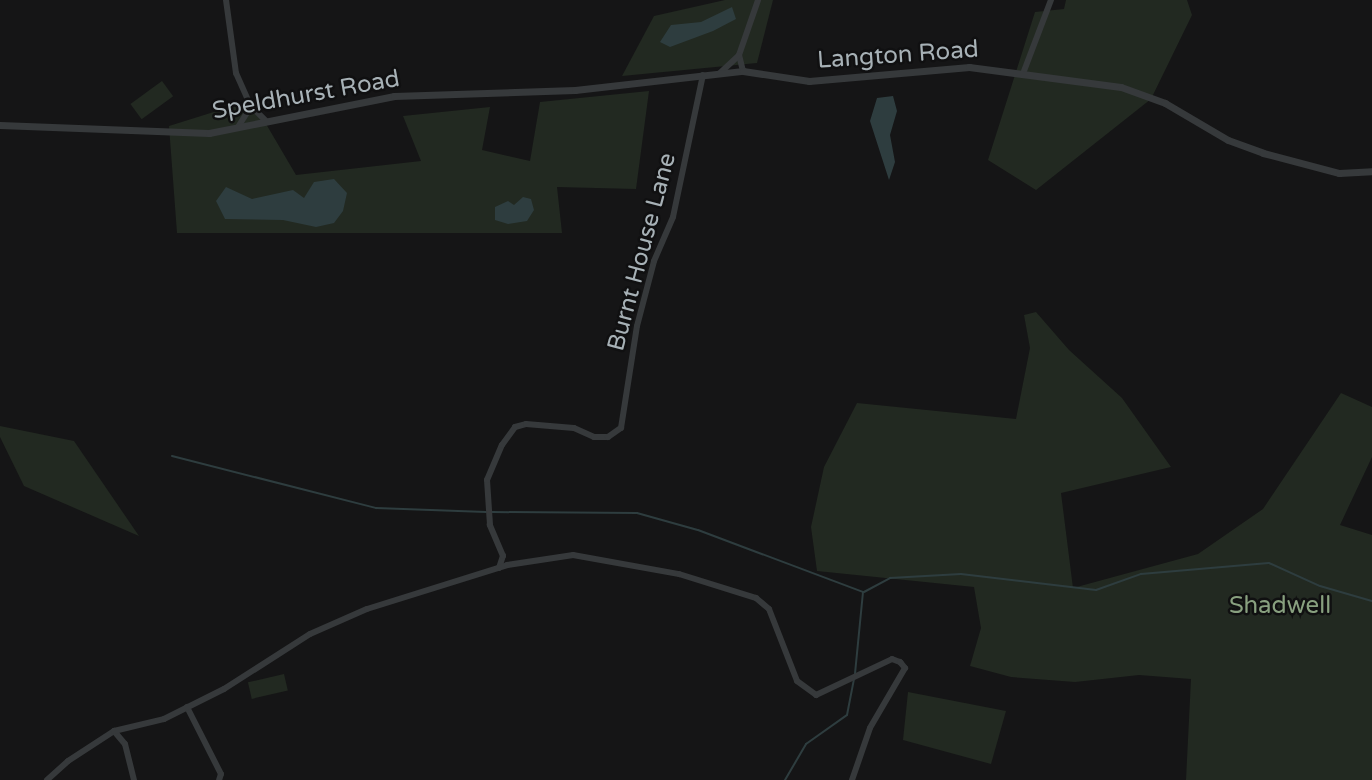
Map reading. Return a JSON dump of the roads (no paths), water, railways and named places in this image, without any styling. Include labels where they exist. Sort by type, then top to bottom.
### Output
[{"type":"street","points":[[226,0],[236,73],[251,106],[265,120]]},
{"type":"street","points":[[720,73],[738,55],[758,0]]},
{"type":"street","points":[[1024,71],[1051,0]]},
{"type":"street","points":[[738,55],[743,72]]},
{"type":"street","name":"Langton Road","points":[[743,72],[809,80],[955,67],[1024,71],[1122,87],[1165,103],[1228,140],[1263,153],[1339,173],[1372,171]]},
{"type":"street","name":"Speldhurst Road","points":[[0,125],[192,133],[238,127],[394,96],[575,90],[743,72]]},
{"type":"street","name":"Burnt House Lane","points":[[499,568],[503,556],[490,525],[487,480],[502,445],[515,427],[526,424],[575,428],[594,437],[608,437],[621,428],[637,326],[654,261],[673,218],[703,75]]},
{"type":"street","points":[[238,127],[251,106]]},
{"type":"street","points":[[47,780],[68,761],[114,731],[164,719],[310,634],[416,590],[499,568],[573,555],[729,586],[769,609],[797,681],[816,695],[892,659],[900,662],[905,668],[870,728],[852,780]]},
{"type":"street","points":[[187,707],[221,774],[219,780]]},
{"type":"street","points":[[114,731],[125,744],[134,780]]},
{"type":"waterway","points":[[172,456],[376,508],[486,512]]},
{"type":"waterway","points":[[492,512],[637,513],[698,530],[863,592],[855,674]]},
{"type":"waterway","points":[[864,592],[890,578],[961,574],[1096,590],[1141,574],[1269,563],[1320,586],[1372,601]]},
{"type":"waterway","points":[[785,780],[806,744],[847,715],[854,679]]},
{"type":"park label","name":"Shadwell","points":[[1280,606]]}]
